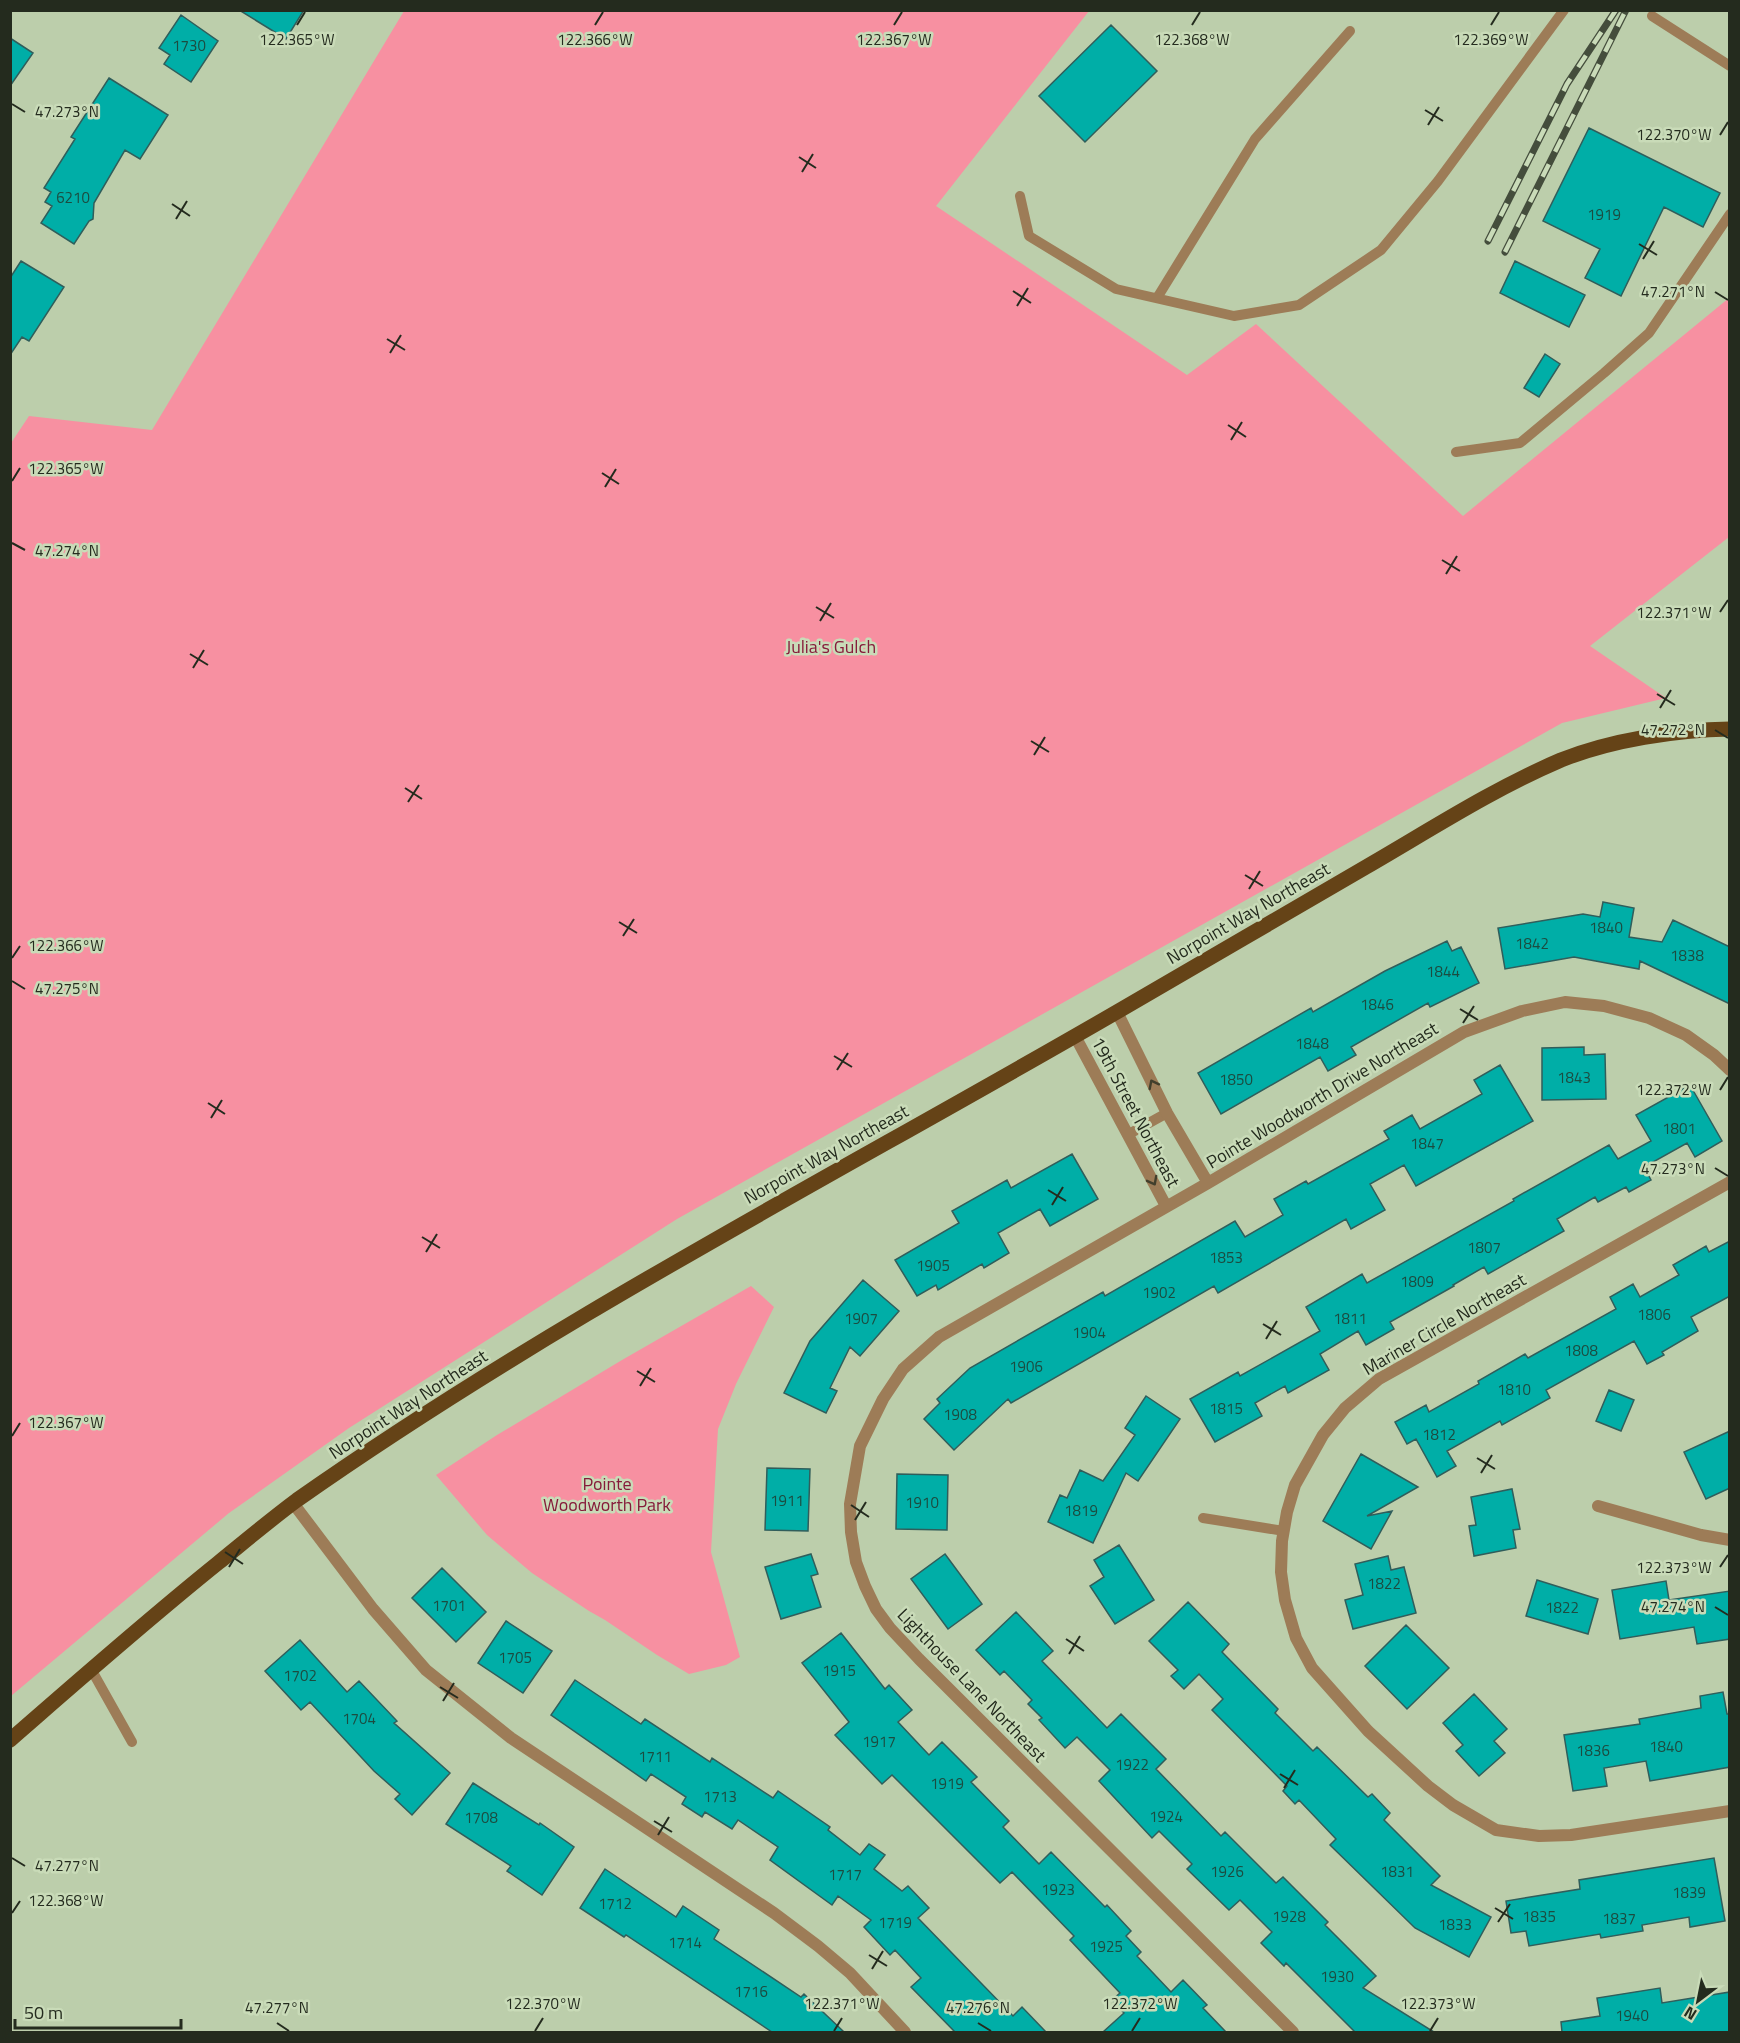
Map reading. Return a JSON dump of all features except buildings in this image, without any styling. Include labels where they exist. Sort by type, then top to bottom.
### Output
[{"type":"main road","name":"Norpoint Way Northeast","points":[[10,1740],[145,1622],[293,1503],[449,1397],[620,1294],[1117,1012],[1481,800],[1562,760],[1588,751],[1693,730],[1730,729]]},
{"type":"street","name":"Pointe Woodworth Drive Northeast","points":[[1166,1206],[1464,1032],[1522,1011],[1565,1002],[1604,1006],[1649,1018],[1686,1035],[1730,1070]]},
{"type":"street","name":"19th Street Northeast","points":[[1117,1012],[1167,1113],[1208,1183]]},
{"type":"street","name":"19th Street Northeast","points":[[1075,1036],[1166,1206]]},
{"type":"street","name":"Mariner Circle Northeast","points":[[1730,1182],[1379,1380],[1345,1408],[1323,1435],[1296,1485],[1287,1512],[1281,1572],[1285,1600],[1296,1638],[1312,1668],[1368,1731],[1428,1786],[1453,1805],[1496,1830],[1539,1836],[1571,1835],[1730,1811]]},
{"type":"street","name":"Lighthouse Lane Northeast","points":[[1166,1206],[939,1337],[903,1369],[883,1399],[860,1446],[850,1504],[851,1532],[856,1562],[865,1586],[876,1609],[890,1628],[927,1668],[1293,2032]]},
{"type":"street","points":[[293,1503],[373,1610],[426,1670],[511,1738],[774,1913],[818,1946],[850,1973],[905,2032]]},
{"type":"street","points":[[1598,1506],[1701,1535],[1730,1540]]},
{"type":"lane","points":[[1020,196],[1029,236],[1116,289],[1234,316],[1299,305],[1381,250],[1438,181],[1563,10]]},
{"type":"lane","points":[[1652,16],[1730,66]]},
{"type":"lane","points":[[1157,298],[1255,139],[1350,31]]},
{"type":"lane","points":[[1456,452],[1520,443],[1604,373],[1649,333],[1730,214]]},
{"type":"lane","points":[[1128,1134],[1167,1113]]},
{"type":"lane","points":[[1203,1518],[1284,1531]]},
{"type":"lane","points":[[91,1669],[132,1742]]},
{"type":"green space","name":"Julia's Gulch","points":[[404,11],[1089,11],[936,206],[1187,375],[1256,324],[1463,516],[1729,298],[1729,537],[1590,646],[1666,698],[1562,723],[677,1219],[349,1428],[229,1513],[11,1696],[11,443],[29,416],[152,430]]},
{"type":"green space","name":"Pointe Woodworth Park","points":[[751,1286],[774,1307],[736,1384],[718,1429],[711,1552],[740,1657],[726,1665],[689,1674],[532,1573],[487,1535],[436,1475],[497,1435],[622,1360]]},
{"type":"railway","points":[[1488,241],[1567,84],[1616,10]]},
{"type":"railway","points":[[1505,252],[1626,10]]}]
